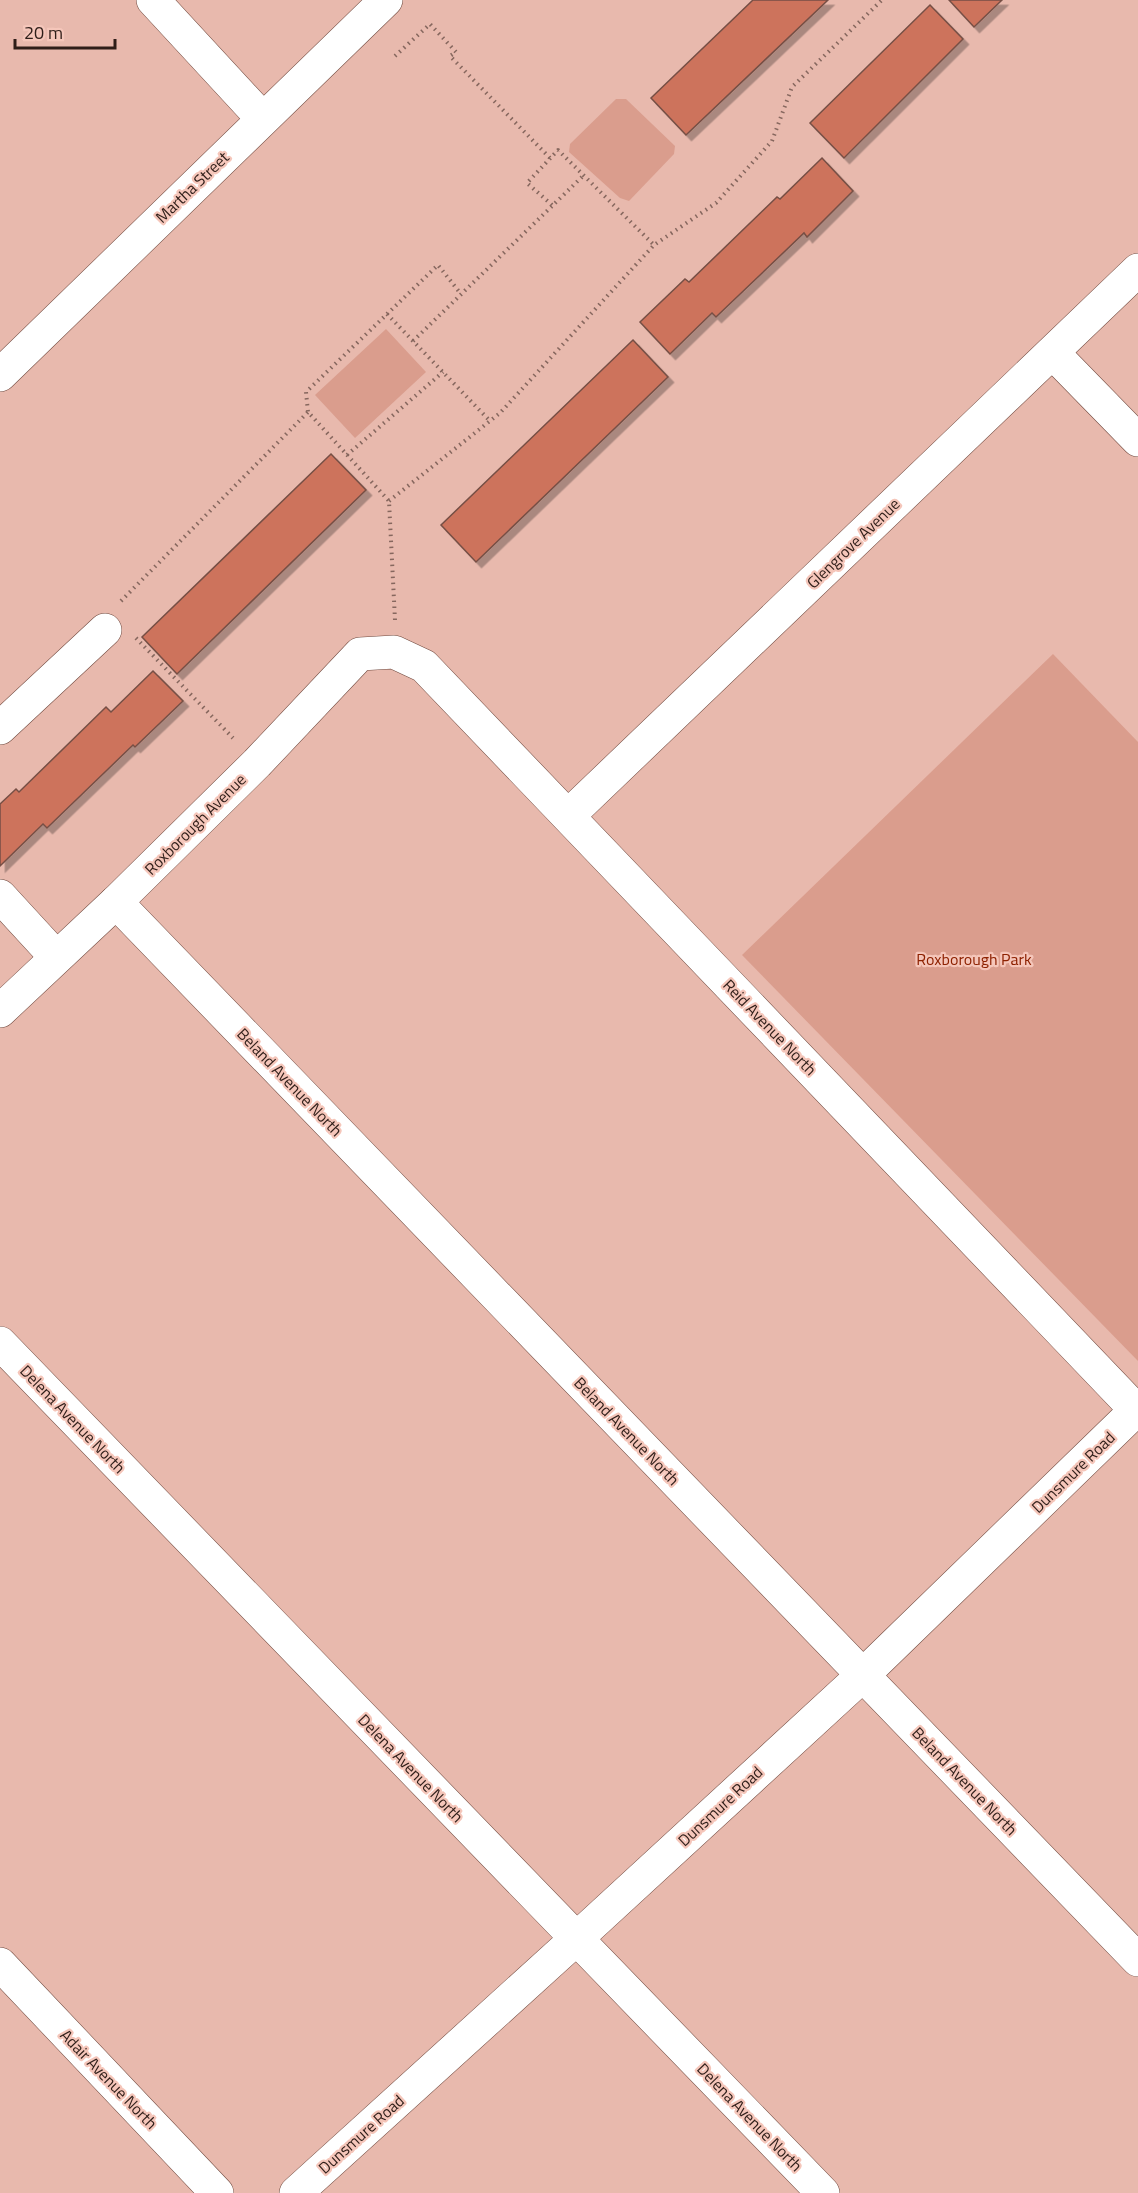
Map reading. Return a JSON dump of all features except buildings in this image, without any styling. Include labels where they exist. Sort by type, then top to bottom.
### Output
[{"type":"street","points":[[153,0],[262,118]]},
{"type":"street","name":"Martha Street","points":[[0,375],[386,0]]},
{"type":"street","name":"Glengrove Avenue","points":[[568,816],[1138,270]]},
{"type":"street","points":[[1053,353],[1138,440]]},
{"type":"street","points":[[0,728],[119,624]]},
{"type":"street","name":"Reid Avenue North","points":[[394,652],[424,666],[1137,1411]]},
{"type":"street","name":"Roxborough Avenue","points":[[0,1011],[116,902],[257,763],[360,654],[394,652]]},
{"type":"street","points":[[0,896],[56,957]]},
{"type":"street","name":"Beland Avenue North","points":[[116,902],[1138,1960]]},
{"type":"street","name":"Delena Avenue North","points":[[0,1343],[823,2193]]},
{"type":"street","name":"Dunsmure Road","points":[[296,2193],[863,1675],[1137,1411]]},
{"type":"street","name":"Adair Avenue North","points":[[0,1964],[217,2193]]},
{"type":"path","points":[[388,501],[490,421],[654,245],[716,203],[772,141],[792,87],[882,0]]},
{"type":"path","points":[[395,56],[430,24],[456,52],[450,57],[550,158]]},
{"type":"path","points":[[552,205],[527,183],[558,150],[654,245]]},
{"type":"path","points":[[413,341],[584,175]]},
{"type":"path","points":[[394,652],[395,606],[388,501],[308,412],[306,393],[438,265],[461,294]]},
{"type":"path","points":[[387,314],[490,421]]},
{"type":"path","points":[[347,455],[443,372]]},
{"type":"path","points":[[257,763],[119,624],[308,412]]},
{"type":"green space","points":[[616,99],[626,99],[675,146],[674,154],[629,201],[620,198],[569,152],[570,144]]},
{"type":"green space","points":[[386,329],[426,372],[355,438],[315,395]]},
{"type":"green space","name":"Roxborough Park","points":[[1053,654],[1138,742],[1138,1361],[742,955]]}]
